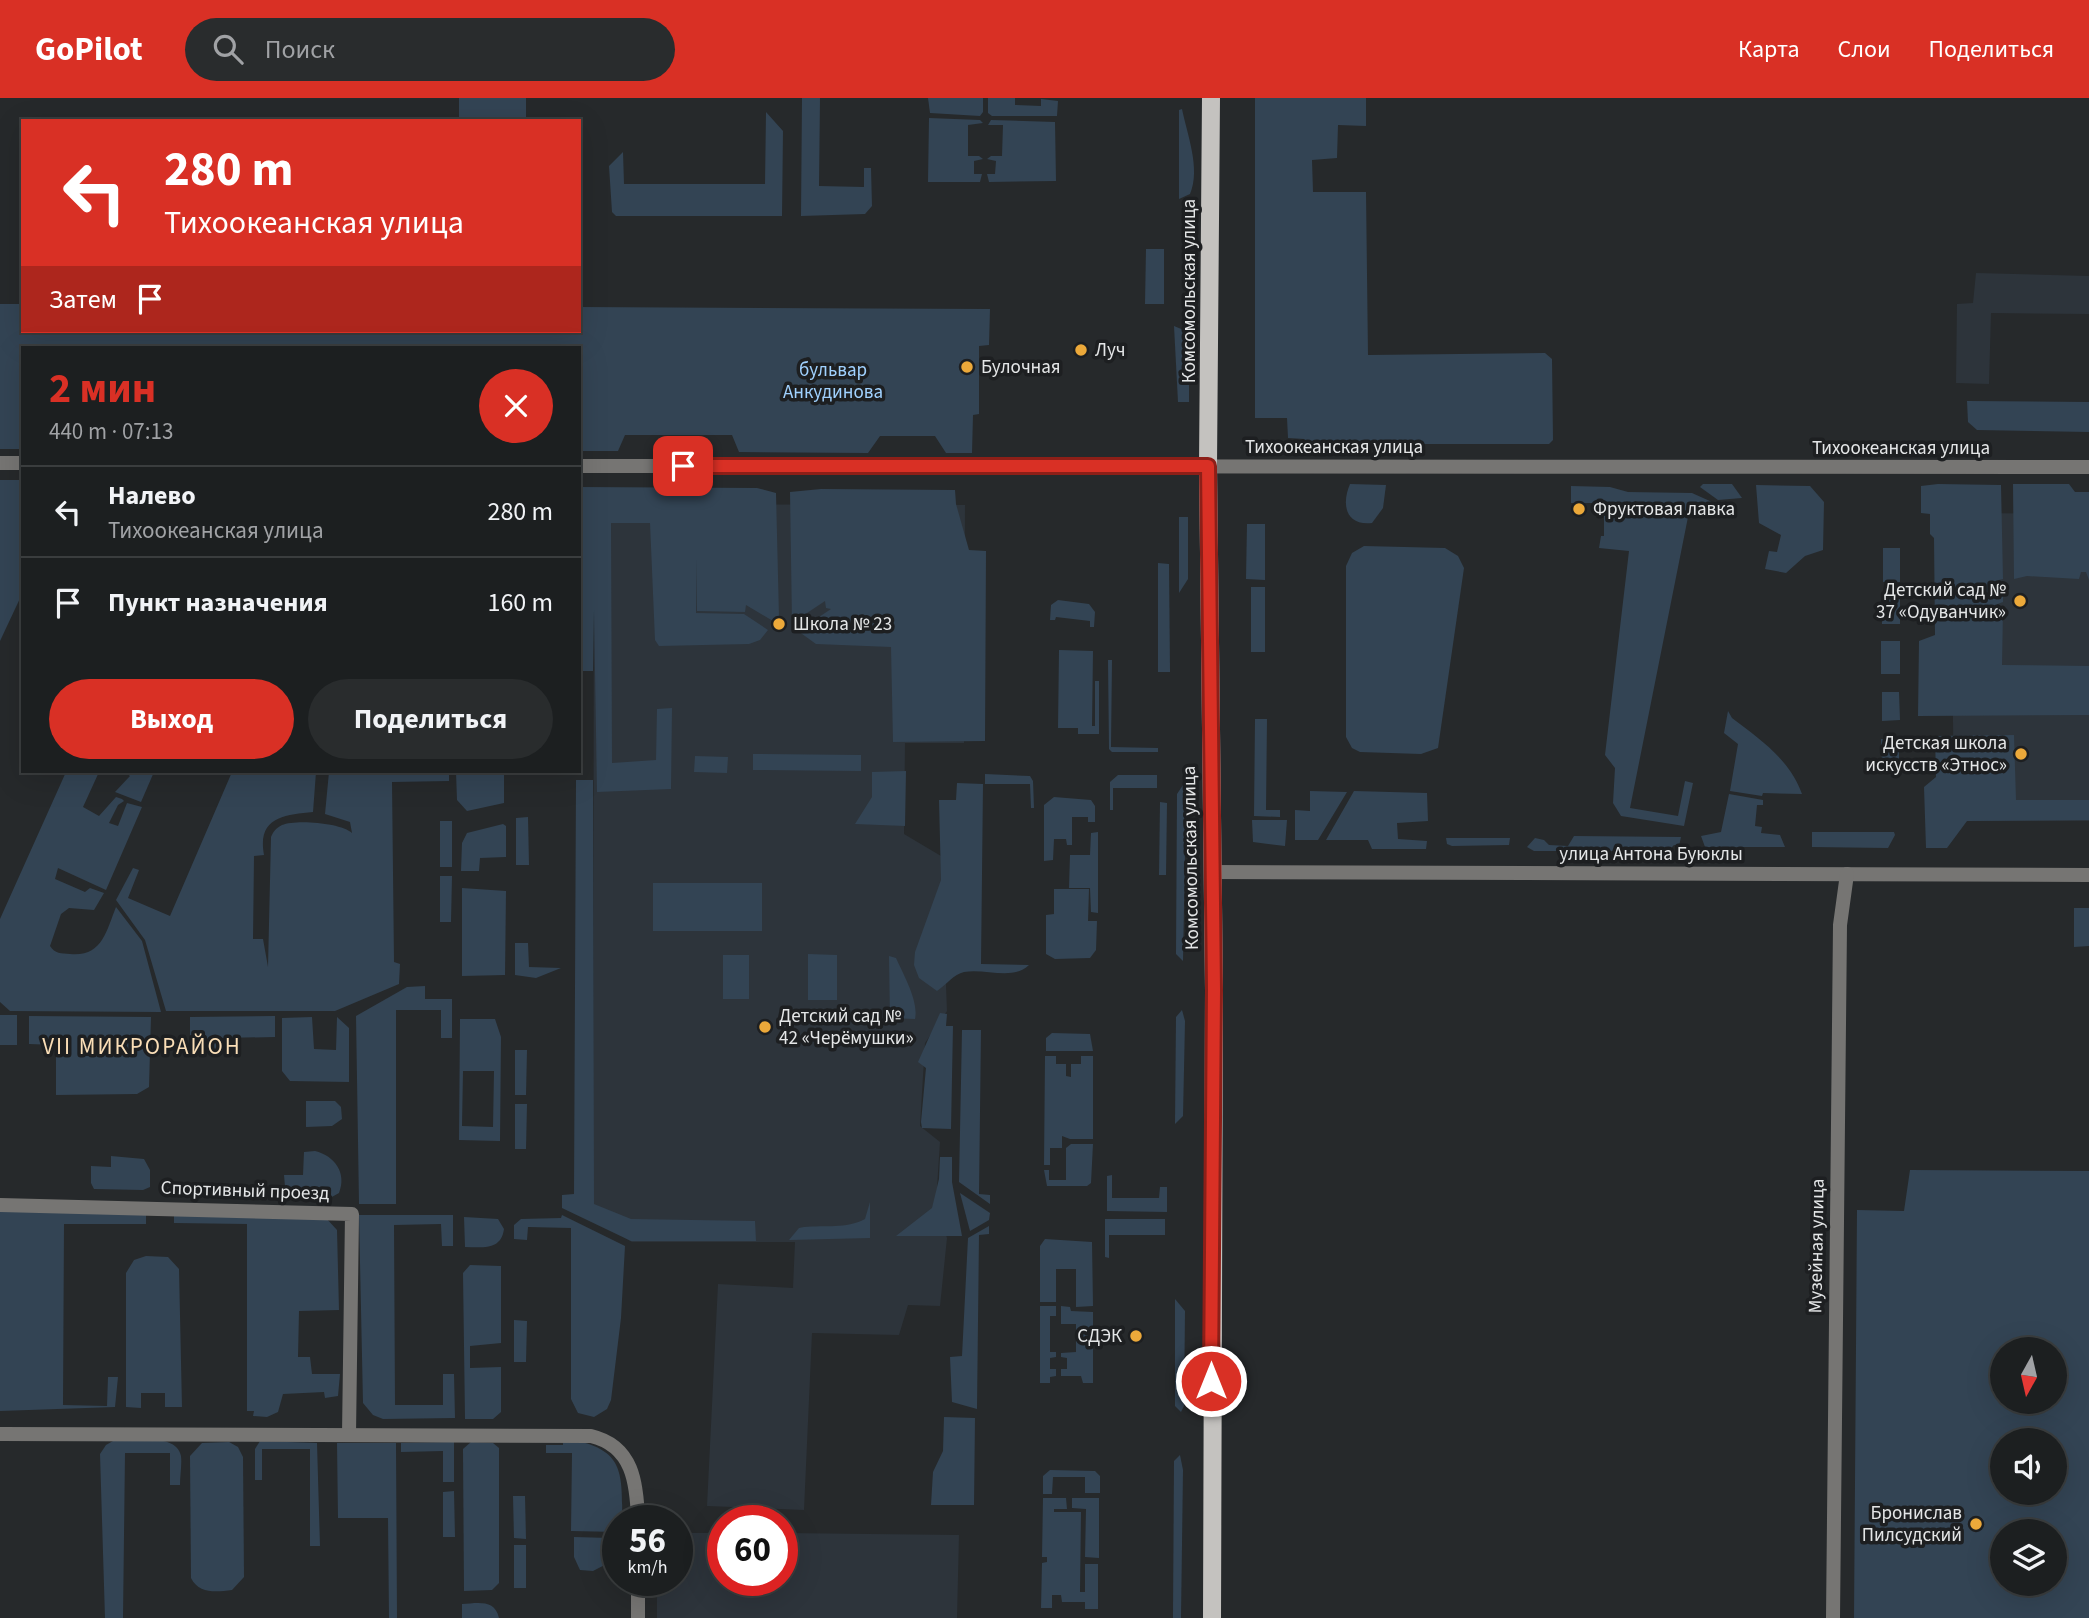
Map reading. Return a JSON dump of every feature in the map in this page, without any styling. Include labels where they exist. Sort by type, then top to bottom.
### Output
[{"type":"main road","name":"Комсомольская улица","points":[[1211,98],[1208,466],[1213,872],[1212,1618]]},
{"type":"street","points":[[0,463],[21,463]]},
{"type":"street","name":"Тихоокеанская улица","points":[[581,466],[2089,467]]},
{"type":"street","name":"улица Антона Буюклы","points":[[1213,872],[2089,875]]},
{"type":"street","name":"Музейная улица","points":[[1833,1618],[1840,925],[1847,874]]},
{"type":"street","name":"Спортивный проезд","points":[[0,1205],[352,1214],[349,1435]]},
{"type":"street","points":[[0,1434],[591,1436],[606,1440],[618,1448],[629,1462],[636,1486],[637,1505]]},
{"type":"street","points":[[638,1596],[638,1618]]},
{"type":"shaded area","points":[[1976,273],[2089,276],[2089,314],[1991,313],[1989,384],[1956,383],[1957,304],[1973,303]]},
{"type":"shaded area","points":[[594,504],[965,505],[964,743],[905,743],[904,834],[941,856],[947,1011],[925,1043],[920,1126],[940,1142],[936,1203],[947,1238],[940,1306],[908,1305],[899,1335],[812,1333],[804,1510],[798,1510],[798,1505],[707,1505],[718,1284],[793,1288],[795,1242],[632,1242],[593,1219]]},
{"type":"shaded area","points":[[1951,513],[2089,514],[2089,821],[1954,821]]},
{"type":"shaded area","points":[[693,1533],[707,1533],[707,1596],[798,1596],[798,1533],[959,1535],[957,1618],[657,1618],[657,1596],[693,1596]]},
{"type":"green space","points":[[459,98],[526,98],[526,119],[459,119]]},
{"type":"green space","points":[[802,98],[820,98],[819,186],[864,187],[864,168],[871,168],[872,206],[865,214],[801,216]]},
{"type":"green space","points":[[928,98],[983,98],[983,112],[980,116],[930,113]]},
{"type":"green space","points":[[988,98],[1015,98],[1015,105],[1041,106],[1041,99],[1058,101],[1057,116],[992,116],[988,113]]},
{"type":"green space","points":[[1255,98],[1366,98],[1366,126],[1338,125],[1337,158],[1312,160],[1313,192],[1366,192],[1368,355],[1545,353],[1552,359],[1553,440],[1549,444],[1311,444],[1304,439],[1288,438],[1287,418],[1255,418]]},
{"type":"green space","points":[[1182,109],[1194,174],[1190,194],[1179,199],[1179,110]]},
{"type":"green space","points":[[766,112],[783,131],[782,216],[616,216],[612,212],[609,166],[623,152],[624,184],[765,184]]},
{"type":"green space","points":[[929,118],[980,120],[983,123],[968,125],[968,156],[979,156],[983,159],[974,161],[974,174],[982,174],[980,182],[928,182]]},
{"type":"green space","points":[[991,120],[1055,122],[1056,181],[989,182],[987,174],[995,174],[996,161],[987,159],[991,156],[1002,156],[1003,125],[988,125]]},
{"type":"green space","points":[[1146,249],[1164,249],[1164,304],[1145,304]]},
{"type":"green space","name":"бульвар Анкудинова","points":[[0,304],[21,304],[21,333],[581,333],[581,307],[990,309],[989,345],[979,346],[979,414],[973,415],[972,453],[946,453],[935,436],[880,436],[868,453],[739,452],[732,435],[625,435],[618,451],[581,451],[581,346],[21,346],[21,449],[0,449]]},
{"type":"green space","points":[[1174,326],[1186,331],[1189,341],[1189,402],[1178,402]]},
{"type":"green space","points":[[1967,401],[2089,402],[2089,432],[1977,430],[1968,422]]},
{"type":"green space","points":[[0,480],[21,480],[21,596],[0,641]]},
{"type":"green space","points":[[1350,484],[1386,485],[1383,508],[1372,523],[1356,521],[1348,513],[1346,499]]},
{"type":"green space","points":[[1703,484],[1732,484],[1742,498],[1718,500],[1700,487]]},
{"type":"green space","points":[[2013,484],[2069,484],[2075,492],[2089,492],[2089,580],[2086,572],[2081,572],[2079,579],[2027,576],[2014,579]]},
{"type":"green space","points":[[1756,485],[1810,486],[1824,502],[1823,550],[1805,556],[1786,573],[1765,569],[1769,551],[1777,552],[1781,535],[1759,523]]},
{"type":"green space","points":[[2001,485],[2003,579],[1995,581],[1995,585],[2003,587],[2003,602],[1995,605],[1995,609],[2003,610],[2002,665],[2089,666],[2089,715],[1918,716],[1919,641],[1935,635],[1934,538],[1930,534],[1930,514],[1921,513],[1921,486]]},
{"type":"green space","points":[[1571,486],[1610,487],[1628,492],[1692,493],[1712,502],[1710,511],[1690,507],[1630,808],[1678,816],[1685,781],[1693,783],[1684,826],[1621,816],[1613,803],[1615,768],[1605,755],[1629,551],[1599,548],[1601,536],[1604,536],[1604,503],[1571,503]]},
{"type":"green space","points":[[581,487],[757,488],[776,493],[779,617],[773,621],[746,605],[745,612],[697,611],[697,559],[696,613],[744,614],[768,630],[760,640],[749,644],[659,646],[655,640],[650,523],[611,523],[612,763],[656,760],[657,709],[672,708],[671,789],[597,792],[594,610],[593,671],[581,671]]},
{"type":"green space","points":[[821,489],[955,490],[956,504],[969,550],[986,551],[985,741],[893,742],[891,647],[816,644],[798,631],[831,609],[826,608],[825,601],[792,623],[790,492]]},
{"type":"green space","points":[[1179,517],[1188,517],[1188,579],[1179,593]]},
{"type":"green space","points":[[1247,524],[1265,524],[1265,580],[1246,579]]},
{"type":"green space","points":[[1364,546],[1445,548],[1458,556],[1464,568],[1438,748],[1421,754],[1360,752],[1352,748],[1346,737],[1346,566],[1352,553]]},
{"type":"green space","points":[[1883,548],[1900,548],[1900,582],[1883,582]]},
{"type":"green space","points":[[1158,563],[1169,564],[1170,672],[1158,672]]},
{"type":"green space","points":[[1251,587],[1265,587],[1265,652],[1251,652]]},
{"type":"green space","points":[[1900,594],[1900,624],[1882,624],[1882,595]]},
{"type":"green space","points":[[1058,600],[1089,604],[1095,612],[1094,627],[1090,627],[1090,621],[1056,617],[1055,620],[1050,620],[1051,605]]},
{"type":"green space","points":[[1881,641],[1900,641],[1900,674],[1881,674]]},
{"type":"green space","points":[[1059,650],[1093,651],[1092,726],[1095,726],[1095,681],[1099,681],[1099,734],[1078,734],[1078,728],[1058,728]]},
{"type":"green space","points":[[1108,660],[1112,660],[1111,747],[1158,748],[1158,752],[1112,752],[1109,749]]},
{"type":"green space","points":[[1882,692],[1899,692],[1900,720],[1882,721]]},
{"type":"green space","points":[[1728,711],[1732,718],[1782,761],[1802,794],[1763,793],[1762,796],[1730,791],[1738,744],[1724,733]]},
{"type":"green space","points":[[1255,719],[1267,719],[1266,810],[1280,810],[1280,817],[1254,816]]},
{"type":"green space","points":[[2014,735],[2016,800],[2089,800],[2089,820],[1967,821],[1947,848],[1926,848],[1924,787],[1936,777],[1935,736]]},
{"type":"green space","points":[[1881,739],[1899,739],[1899,767],[1882,767]]},
{"type":"green space","points":[[753,754],[861,755],[861,771],[753,770]]},
{"type":"green space","points":[[695,756],[728,757],[727,773],[694,772]]},
{"type":"green space","points":[[906,771],[905,826],[855,824],[872,797],[872,772]]},
{"type":"green space","points":[[66,773],[99,773],[83,807],[99,816],[116,797],[122,799],[124,801],[118,805],[109,823],[118,826],[127,803],[142,807],[106,890],[58,868],[55,879],[85,892],[90,888],[104,893],[94,910],[69,908],[61,914],[50,946],[61,953],[70,954],[81,954],[96,947],[105,934],[116,907],[142,941],[161,1012],[10,1011],[0,1002],[0,919]]},
{"type":"green space","points":[[126,773],[154,773],[141,802],[115,792],[130,776]]},
{"type":"green space","points":[[232,773],[316,773],[313,812],[275,820],[265,833],[264,855],[254,856],[253,939],[263,939],[268,967],[271,837],[276,829],[289,823],[318,823],[329,824],[352,833],[350,822],[325,814],[329,773],[449,773],[449,781],[392,782],[394,962],[400,964],[399,984],[335,1011],[166,1011],[145,940],[116,900],[133,868],[139,870],[128,898],[170,916]]},
{"type":"green space","points":[[456,773],[504,773],[504,803],[467,811],[457,800]]},
{"type":"green space","points":[[985,774],[1030,776],[1033,781],[1034,808],[1031,808],[1030,784],[985,784]]},
{"type":"green space","points":[[1118,775],[1157,775],[1157,788],[1113,788],[1113,810],[1110,810],[1110,782]]},
{"type":"green space","points":[[576,780],[593,780],[594,1204],[631,1219],[755,1221],[756,1241],[631,1241],[562,1208],[562,1195],[574,1194]]},
{"type":"green space","points":[[957,783],[983,784],[981,964],[1029,965],[1022,970],[1007,973],[960,973],[937,991],[919,978],[914,965],[915,952],[941,880],[939,800],[956,800]]},
{"type":"green space","points":[[1183,785],[1186,794],[1183,961],[1176,954],[1177,794]]},
{"type":"green space","points":[[1310,791],[1347,792],[1318,840],[1295,840],[1295,810],[1310,811]]},
{"type":"green space","points":[[1354,791],[1427,793],[1428,821],[1397,823],[1398,839],[1427,841],[1426,849],[1372,849],[1368,840],[1326,840]]},
{"type":"green space","points":[[1729,794],[1763,800],[1763,805],[1757,805],[1755,826],[1762,827],[1761,833],[1780,835],[1785,847],[1705,847],[1701,836],[1721,832]]},
{"type":"green space","points":[[1054,797],[1091,800],[1095,806],[1095,822],[1088,822],[1088,817],[1072,817],[1072,845],[1067,845],[1066,839],[1054,839],[1053,860],[1044,861],[1044,805]]},
{"type":"green space","points":[[1160,802],[1167,803],[1166,875],[1159,875]]},
{"type":"green space","points":[[528,817],[529,865],[516,865],[516,818]]},
{"type":"green space","points":[[1252,820],[1287,820],[1285,846],[1253,842]]},
{"type":"green space","points":[[440,821],[452,821],[452,867],[440,867]]},
{"type":"green space","points":[[503,824],[506,826],[506,857],[480,858],[479,871],[461,871],[462,843],[467,833]]},
{"type":"green space","points":[[1098,832],[1098,913],[1091,912],[1090,888],[1069,888],[1070,855],[1090,855],[1091,833]]},
{"type":"green space","points":[[1812,832],[1894,832],[1895,835],[1888,848],[1812,847]]},
{"type":"green space","points":[[1574,836],[1681,837],[1679,846],[1674,845],[1668,851],[1534,851],[1527,847],[1535,838],[1544,840],[1549,845],[1568,846]]},
{"type":"green space","points":[[1446,838],[1510,838],[1509,845],[1452,846],[1447,844]]},
{"type":"green space","points":[[440,876],[452,876],[451,922],[440,922]]},
{"type":"green space","points":[[653,883],[762,883],[762,931],[653,931]]},
{"type":"green space","points":[[462,888],[506,891],[505,975],[462,976]]},
{"type":"green space","points":[[1054,889],[1089,889],[1088,921],[1097,921],[1096,950],[1090,958],[1055,959],[1046,954],[1046,915],[1054,914]]},
{"type":"green space","points":[[2074,908],[2089,908],[2089,946],[2074,947]]},
{"type":"green space","points":[[515,943],[528,943],[529,967],[561,968],[536,978],[515,975]]},
{"type":"green space","points":[[808,954],[837,955],[837,1000],[808,1000]]},
{"type":"green space","points":[[723,955],[749,955],[749,999],[723,999]]},
{"type":"green space","points":[[889,956],[896,958],[910,988],[915,1004],[915,1019],[890,1018]]},
{"type":"green space","points":[[425,986],[425,999],[452,999],[452,1038],[441,1038],[441,1010],[396,1010],[396,1204],[359,1204],[356,1016],[407,987]]},
{"type":"green space","points":[[1182,1010],[1185,1021],[1183,1116],[1175,1124],[1176,1017]]},
{"type":"green space","points":[[940,1013],[947,1014],[946,1026],[953,1026],[951,1129],[922,1128],[921,1122],[926,1068],[918,1062]]},
{"type":"green space","points":[[0,1015],[17,1015],[17,1045],[0,1045]]},
{"type":"green space","points":[[29,1016],[151,1017],[149,1087],[137,1094],[56,1095],[56,1045],[29,1044]]},
{"type":"green space","points":[[275,1016],[275,1037],[221,1038],[221,1050],[190,1050],[190,1017]]},
{"type":"green space","points":[[312,1017],[314,1049],[336,1050],[337,1017],[349,1028],[349,1082],[290,1081],[282,1071],[282,1018]]},
{"type":"green space","points":[[460,1019],[495,1019],[501,1037],[500,1141],[459,1140]],"holes":[[[463,1071],[494,1071],[493,1127],[462,1126]]]},
{"type":"green space","points":[[962,1030],[981,1030],[979,1194],[990,1195],[990,1204],[959,1182]]},
{"type":"green space","points":[[1052,1033],[1090,1034],[1093,1051],[1046,1051],[1046,1038]]},
{"type":"green space","points":[[515,1050],[527,1050],[526,1095],[515,1095]]},
{"type":"green space","points":[[1045,1056],[1056,1056],[1056,1064],[1066,1064],[1066,1076],[1071,1077],[1071,1064],[1081,1064],[1081,1056],[1093,1056],[1093,1139],[1070,1139],[1062,1136],[1062,1148],[1050,1148],[1050,1165],[1044,1165]]},
{"type":"green space","points":[[306,1101],[335,1101],[341,1107],[342,1119],[332,1126],[306,1127]]},
{"type":"green space","points":[[515,1104],[527,1104],[526,1149],[515,1149]]},
{"type":"green space","points":[[1071,1144],[1093,1144],[1091,1183],[1087,1186],[1047,1186],[1044,1170],[1049,1170],[1049,1180],[1066,1180],[1066,1148]]},
{"type":"green space","points":[[304,1152],[322,1153],[338,1166],[341,1179],[339,1193],[330,1198],[286,1198],[284,1175],[303,1175]]},
{"type":"green space","points":[[111,1156],[144,1159],[150,1170],[150,1187],[143,1190],[94,1189],[91,1183],[91,1166],[111,1167]]},
{"type":"green space","points":[[940,1157],[952,1157],[952,1182],[962,1236],[896,1236],[932,1208],[939,1179]]},
{"type":"green space","points":[[1910,1170],[2089,1171],[2089,1618],[1854,1618],[1857,1210],[1904,1211]]},
{"type":"green space","points":[[1112,1175],[1112,1198],[1159,1198],[1160,1187],[1167,1187],[1167,1212],[1107,1211],[1107,1176]]},
{"type":"green space","points":[[960,1193],[990,1213],[989,1220],[970,1231]]},
{"type":"green space","points":[[870,1202],[870,1238],[789,1240],[799,1228],[843,1225],[865,1219]]},
{"type":"green space","points":[[0,1210],[146,1212],[146,1224],[64,1224],[63,1405],[107,1406],[108,1377],[118,1377],[115,1407],[0,1411]]},
{"type":"green space","points":[[174,1213],[326,1218],[337,1230],[339,1310],[299,1311],[298,1357],[310,1357],[312,1374],[340,1374],[338,1396],[325,1398],[324,1392],[283,1394],[278,1412],[267,1417],[253,1416],[254,1411],[247,1411],[247,1224],[174,1223]]},
{"type":"green space","points":[[359,1215],[453,1215],[453,1246],[442,1246],[441,1224],[394,1225],[395,1405],[443,1405],[443,1374],[454,1374],[455,1418],[383,1419],[373,1415],[363,1403]]},
{"type":"green space","points":[[562,1215],[625,1246],[621,1318],[611,1400],[607,1409],[594,1417],[578,1413],[571,1399],[571,1228],[528,1227],[527,1240],[514,1239],[514,1225],[521,1219],[561,1218]]},
{"type":"green space","points":[[464,1217],[498,1219],[504,1229],[502,1236],[490,1246],[465,1247]]},
{"type":"green space","points":[[1105,1219],[1165,1219],[1165,1235],[1109,1235],[1109,1258],[1105,1257]]},
{"type":"green space","points":[[989,1226],[989,1234],[979,1235],[977,1409],[952,1402],[950,1357],[962,1356],[968,1238]]},
{"type":"green space","points":[[1045,1239],[1092,1242],[1093,1306],[1076,1307],[1076,1269],[1056,1269],[1056,1302],[1040,1302],[1040,1246]]},
{"type":"green space","points":[[146,1256],[168,1257],[179,1269],[182,1407],[165,1407],[165,1393],[141,1393],[141,1408],[126,1407],[126,1273],[134,1260]]},
{"type":"green space","points":[[470,1265],[501,1266],[501,1343],[470,1346],[470,1368],[501,1367],[501,1412],[493,1419],[465,1419],[463,1273]]},
{"type":"green space","points":[[1175,1299],[1185,1311],[1184,1406],[1181,1412],[1175,1406]]},
{"type":"green space","points":[[1040,1306],[1056,1306],[1056,1316],[1050,1316],[1050,1352],[1056,1352],[1056,1357],[1050,1358],[1050,1369],[1056,1369],[1056,1376],[1050,1377],[1050,1383],[1040,1383]]},
{"type":"green space","points":[[1061,1306],[1070,1307],[1071,1311],[1093,1312],[1093,1383],[1083,1383],[1081,1376],[1061,1376],[1061,1369],[1067,1369],[1067,1358],[1061,1357],[1061,1353],[1076,1352],[1076,1324],[1061,1324]]},
{"type":"green space","points":[[514,1320],[527,1321],[526,1362],[514,1362]]},
{"type":"green space","points":[[944,1417],[975,1418],[974,1505],[931,1505],[933,1472],[943,1451]]},
{"type":"green space","points":[[563,1438],[583,1442],[608,1454],[615,1463],[622,1486],[622,1505],[602,1505],[602,1532],[571,1531],[572,1453],[546,1453],[546,1445],[563,1445]]},
{"type":"green space","points":[[113,1441],[162,1441],[177,1448],[181,1456],[180,1485],[170,1485],[170,1453],[125,1453],[123,1618],[105,1618],[100,1454],[106,1445]]},
{"type":"green space","points":[[260,1441],[317,1443],[320,1546],[310,1546],[310,1449],[262,1449],[262,1480],[255,1480],[255,1449]]},
{"type":"green space","points":[[229,1442],[238,1447],[243,1457],[244,1577],[232,1590],[208,1591],[199,1587],[191,1578],[190,1456],[202,1443]]},
{"type":"green space","points":[[454,1442],[454,1482],[443,1482],[443,1451],[401,1452],[401,1443]]},
{"type":"green space","points":[[471,1442],[493,1443],[499,1448],[499,1583],[492,1590],[464,1591],[463,1449]]},
{"type":"green space","points":[[337,1443],[396,1443],[397,1618],[389,1618],[388,1518],[338,1518]]},
{"type":"green space","points":[[1180,1455],[1183,1470],[1181,1618],[1173,1618],[1174,1461]]},
{"type":"green space","points":[[1050,1470],[1095,1471],[1100,1476],[1100,1493],[1085,1493],[1085,1477],[1053,1477],[1052,1494],[1043,1494],[1043,1476]]},
{"type":"green space","points":[[454,1491],[455,1537],[443,1537],[443,1492]]},
{"type":"green space","points":[[513,1496],[525,1496],[526,1539],[514,1538]]},
{"type":"green space","points":[[1043,1498],[1066,1498],[1067,1509],[1054,1509],[1054,1512],[1081,1512],[1080,1592],[1085,1592],[1085,1564],[1098,1564],[1098,1609],[1085,1609],[1085,1602],[1062,1602],[1061,1595],[1052,1595],[1052,1608],[1041,1608],[1042,1563],[1047,1562],[1047,1557],[1042,1557]]},
{"type":"green space","points":[[1072,1498],[1099,1498],[1099,1558],[1085,1557],[1086,1509],[1072,1508]]},
{"type":"green space","points":[[574,1537],[602,1538],[602,1566],[593,1571],[580,1570],[574,1557]]},
{"type":"green space","points":[[514,1545],[526,1545],[526,1588],[514,1588]]},
{"type":"green space","points":[[462,1604],[490,1605],[499,1618],[462,1618]]},
{"type":"place","name":"Луч","points":[[1081,350]]},
{"type":"place","name":"Булочная","points":[[967,367]]},
{"type":"place","name":"Фруктовая лавка","points":[[1579,509]]},
{"type":"place","name":"Детский сад № 37 «Одуванчик»","points":[[2020,601]]},
{"type":"place","name":"Школа № 23","points":[[779,624]]},
{"type":"place","name":"Детская школа искусств «Этнос»","points":[[2021,754]]},
{"type":"place","name":"Детский сад № 42 «Черёмушки»","points":[[765,1027]]},
{"type":"place","name":"СДЭК","points":[[1136,1336]]},
{"type":"place","name":"Бронислав Пилсудский","points":[[1976,1524]]},
{"type":"district","name":"VII МИКРОРАЙОН","points":[[142,1046]]},
{"type":"route","points":[[683,466],[1208,466],[1214,990],[1211,1381]]}]
